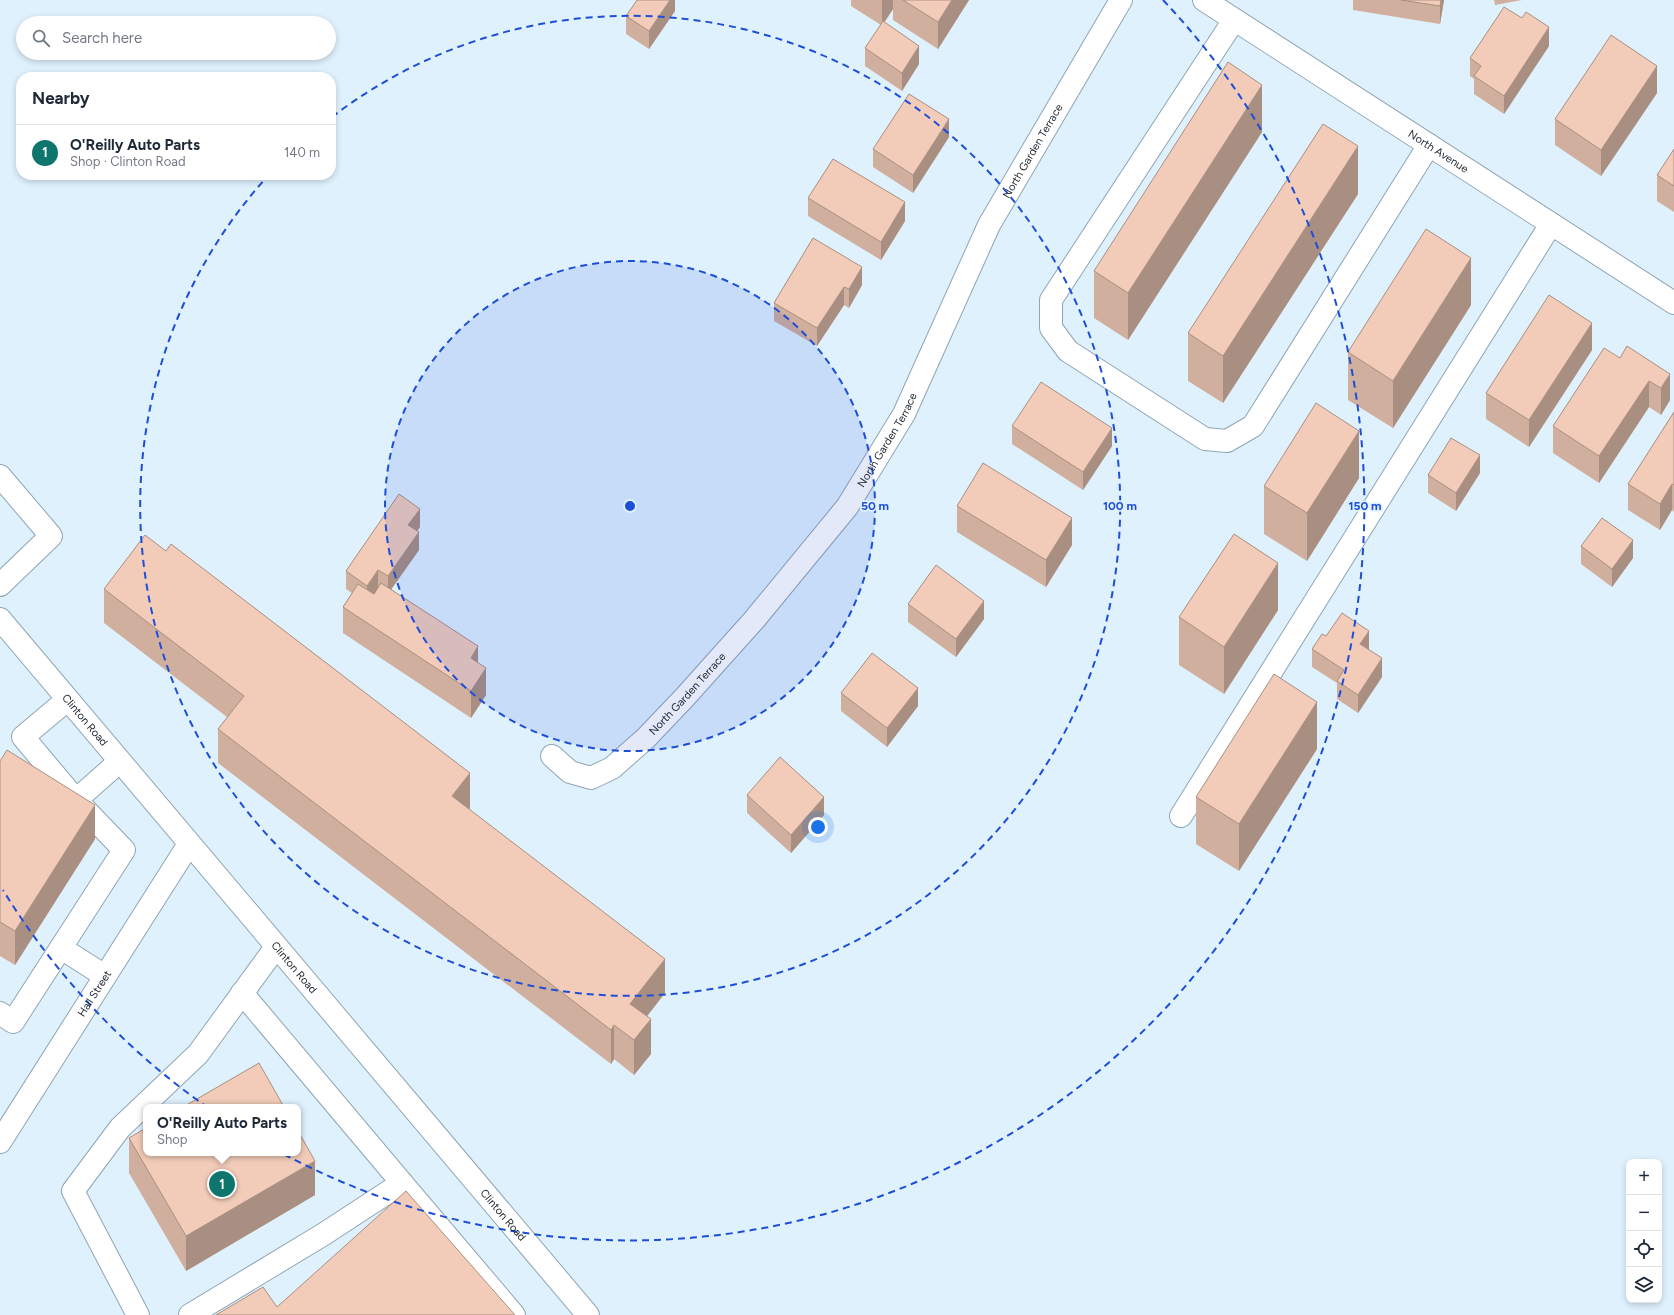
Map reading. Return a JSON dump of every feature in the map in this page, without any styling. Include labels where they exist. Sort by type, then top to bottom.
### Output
[{"type":"street","name":"North Garden Terrace","points":[[552,756],[570,772],[591,778],[612,768],[646,738],[754,620],[847,507],[904,414],[989,225],[1121,0]]},
{"type":"street","name":"North Avenue","points":[[1204,0],[1674,303]]},
{"type":"street","points":[[1234,20],[1051,300],[1051,328],[1068,351],[1205,439],[1228,441],[1253,426],[1429,145]]},
{"type":"street","points":[[1181,816],[1551,224]]},
{"type":"street","points":[[0,476],[51,536],[0,585]]},
{"type":"street","name":"Clinton Road","points":[[0,619],[119,762],[588,1315]]},
{"type":"street","points":[[0,1013],[13,1022],[124,850],[76,800],[23,737],[67,700]]},
{"type":"street","points":[[76,800],[119,762]]},
{"type":"street","name":"Hall Street","points":[[0,1142],[189,844]]},
{"type":"street","points":[[145,1104],[198,1054],[276,947]]},
{"type":"street","points":[[61,948],[105,976]]},
{"type":"street","points":[[242,993],[514,1315]]},
{"type":"street","points":[[138,1315],[73,1191],[120,1128],[143,1106]]},
{"type":"street","points":[[190,1315],[324,1234],[402,1183]]},
{"type":"building","points":[[637,0],[670,0],[649,31],[626,16]]},
{"type":"building","points":[[903,0],[952,0],[938,22]]},
{"type":"building","points":[[1401,0],[1441,0],[1440,6]]},
{"type":"building","points":[[1504,7],[1522,18],[1526,12],[1549,27],[1504,96],[1474,76],[1481,66],[1470,58]]},
{"type":"building","points":[[883,21],[919,46],[902,73],[865,48]]},
{"type":"building","points":[[1611,35],[1657,66],[1601,150],[1555,119]]},
{"type":"building","points":[[1228,62],[1262,85],[1128,293],[1094,271]]},
{"type":"building","points":[[909,94],[949,119],[913,175],[873,149]]},
{"type":"building","points":[[1323,124],[1358,146],[1223,356],[1188,333]]},
{"type":"building","points":[[1674,149],[1674,186],[1657,175]]},
{"type":"building","points":[[833,159],[905,202],[881,242],[808,198]]},
{"type":"building","points":[[1426,229],[1471,258],[1393,381],[1348,352]]},
{"type":"building","points":[[813,238],[862,267],[849,289],[844,287],[817,328],[774,303]]},
{"type":"building","points":[[1549,295],[1592,323],[1529,420],[1486,393]]},
{"type":"building","points":[[1627,346],[1670,374],[1661,388],[1649,381],[1599,456],[1553,426],[1604,348],[1620,358]]},
{"type":"building","points":[[1041,382],[1112,428],[1083,472],[1012,426]]},
{"type":"building","points":[[1316,403],[1359,431],[1307,513],[1264,486]]},
{"type":"building","points":[[1674,412],[1674,485],[1672,484],[1660,504],[1628,484]]},
{"type":"building","points":[[1451,438],[1480,455],[1456,493],[1428,475]]},
{"type":"building","points":[[983,463],[1072,518],[1046,560],[957,506]]},
{"type":"building","points":[[399,494],[420,509],[408,525],[419,532],[388,576],[378,570],[367,586],[346,571]]},
{"type":"building","points":[[1602,518],[1633,540],[1612,569],[1581,546]]},
{"type":"building","points":[[1234,534],[1278,563],[1224,647],[1179,617]]},
{"type":"building","points":[[145,535],[166,551],[171,544],[470,773],[452,796],[665,959],[630,1004],[651,1019],[634,1040],[614,1025],[611,1030],[218,729],[244,696],[104,589]]},
{"type":"building","points":[[936,565],[984,601],[956,639],[908,604]]},
{"type":"building","points":[[381,583],[478,646],[471,658],[486,668],[471,691],[343,607],[358,584],[374,594]]},
{"type":"building","points":[[1342,613],[1369,631],[1360,644],[1382,658],[1358,695],[1337,681],[1344,670],[1312,649],[1322,634],[1326,636]]},
{"type":"building","points":[[872,653],[918,688],[887,728],[841,693]]},
{"type":"building","points":[[1274,674],[1317,702],[1239,824],[1196,797]]},
{"type":"building","points":[[7,750],[95,805],[15,931],[0,922],[0,761]]},
{"type":"building","points":[[780,757],[824,797],[791,835],[747,795]]},
{"type":"building","points":[[259,1063],[282,1104],[188,1104]]},
{"type":"building","points":[[143,1130],[143,1156],[301,1156],[301,1136],[315,1161],[186,1236],[129,1138]]},
{"type":"building","points":[[406,1191],[515,1315],[216,1315],[263,1287],[277,1307]]},
{"type":"place","name":"O'Reilly Auto Parts","points":[[222,1184]]}]
